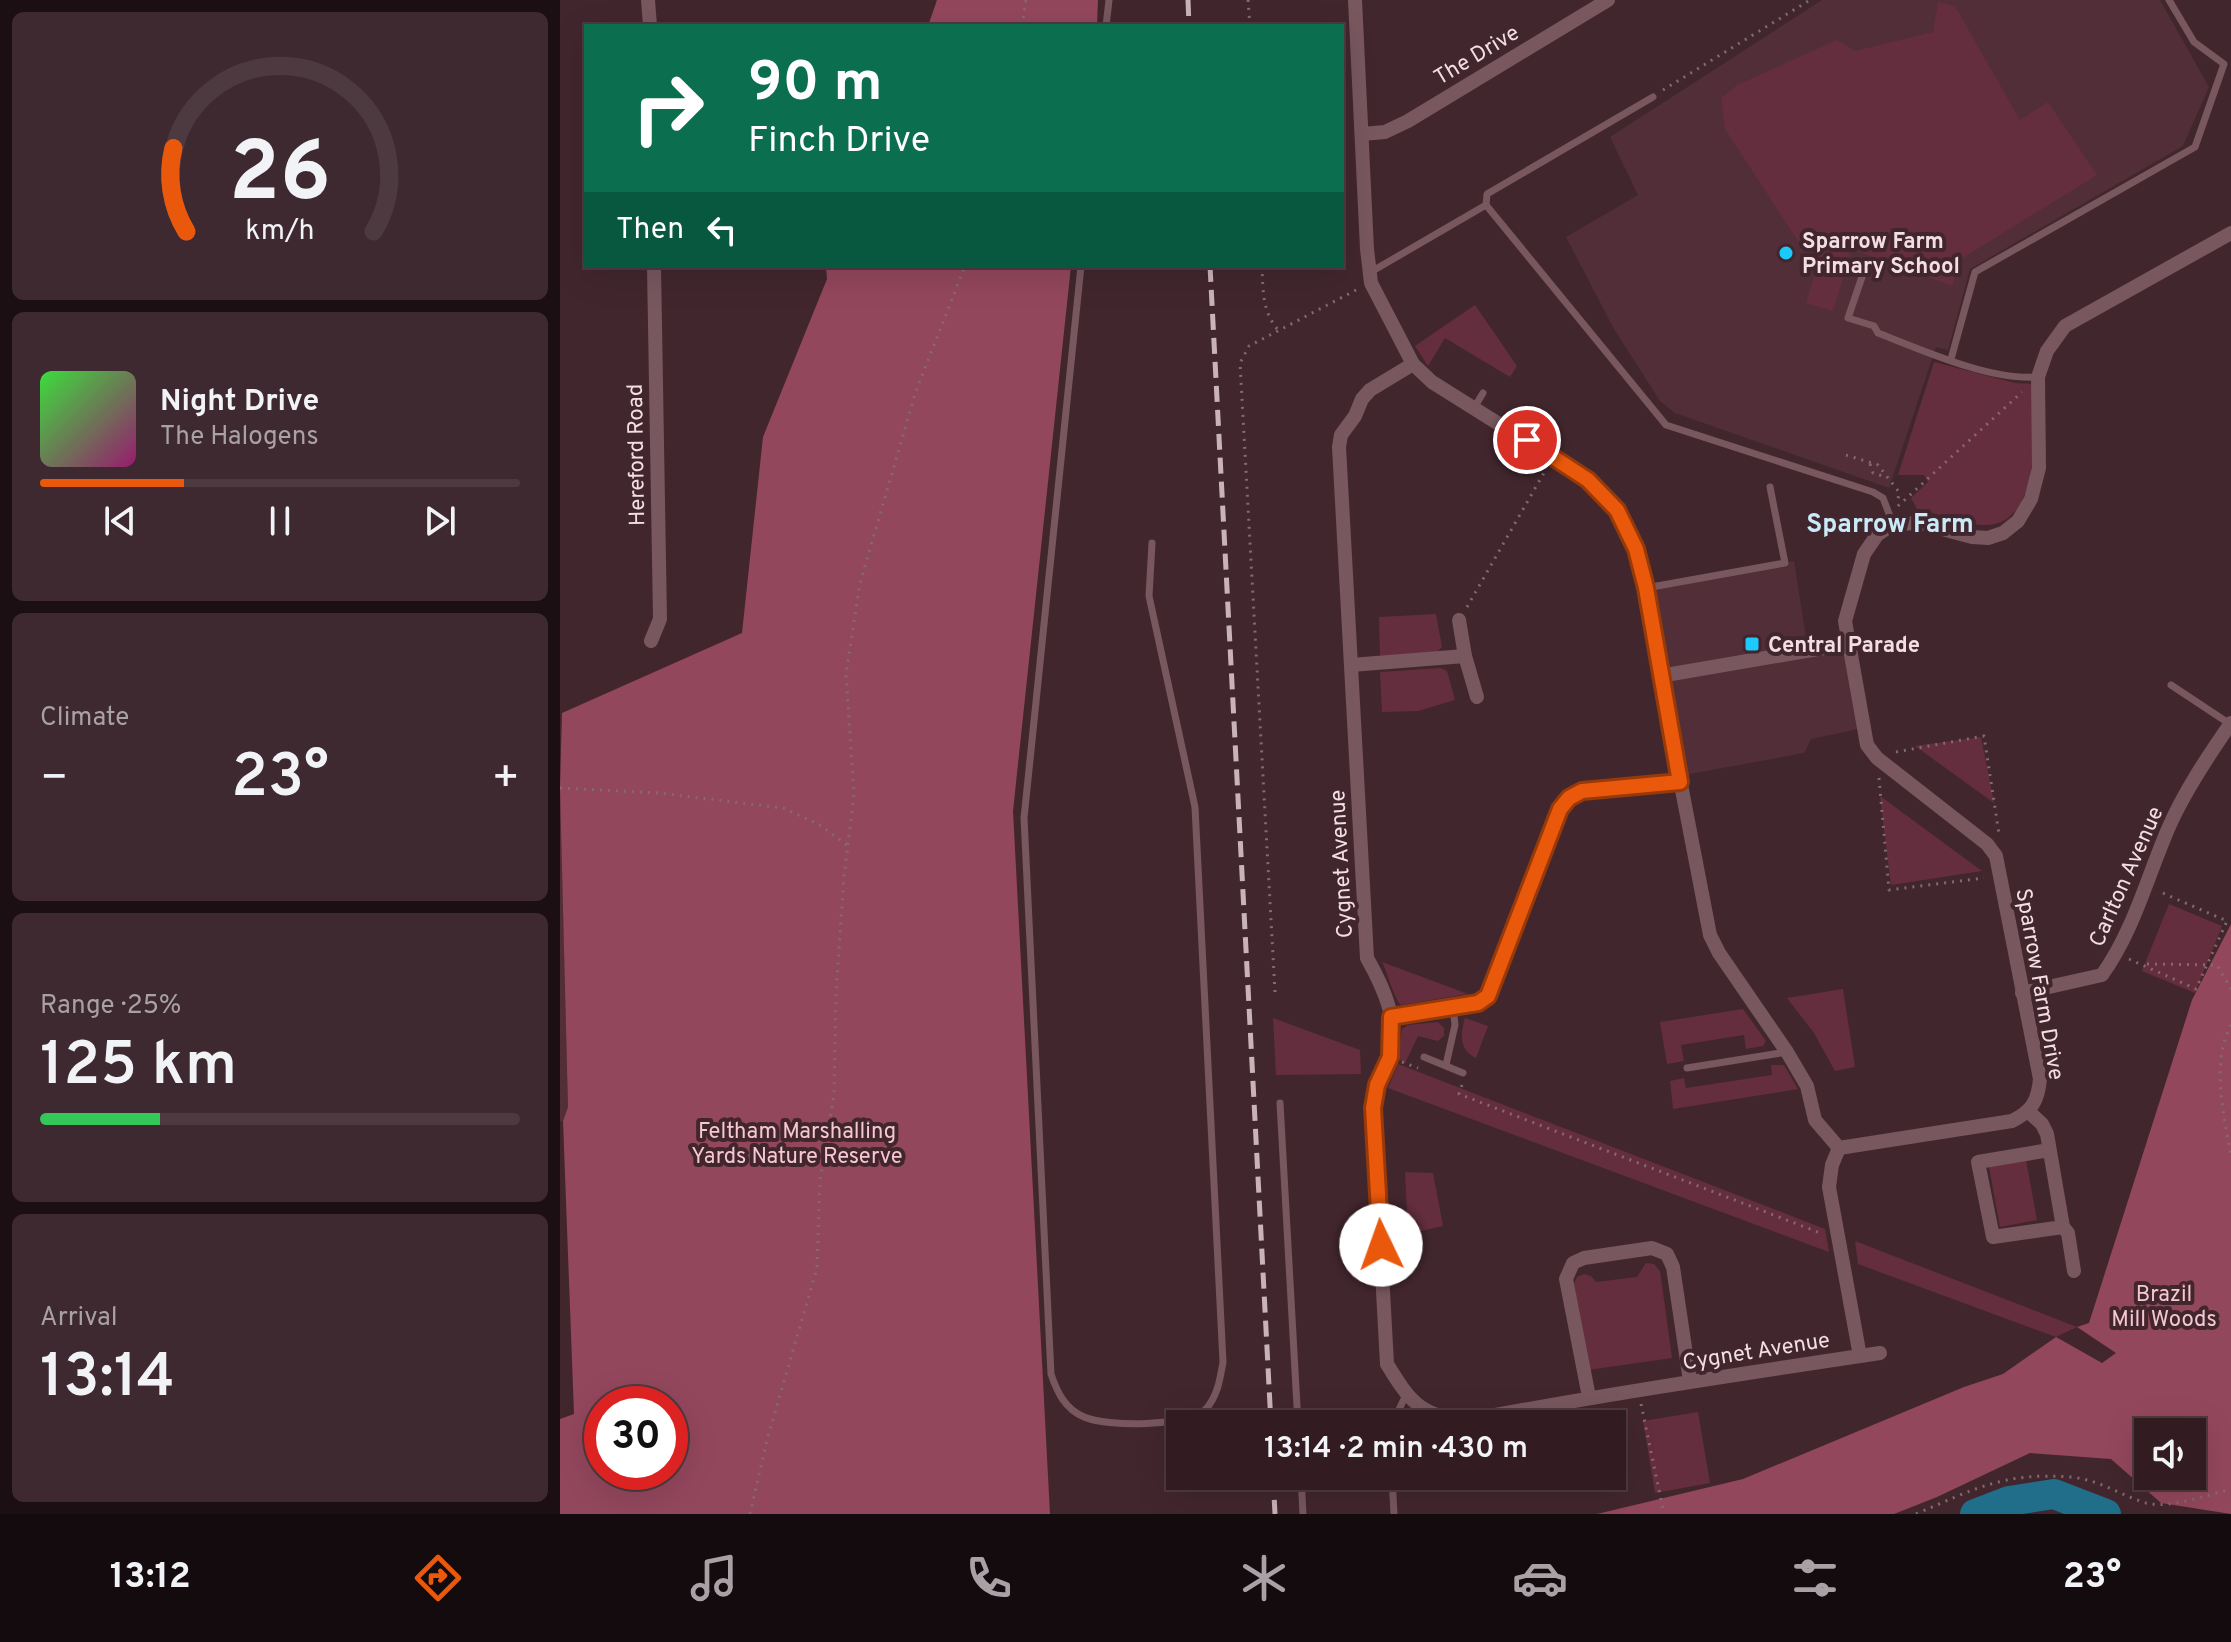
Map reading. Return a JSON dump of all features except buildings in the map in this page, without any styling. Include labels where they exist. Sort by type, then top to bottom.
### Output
[{"type":"street","points":[[648,0],[650,24]]},
{"type":"street","points":[[1355,0],[1370,278],[1413,364],[1432,382],[1588,480],[1617,510],[1636,549],[1646,588],[1710,935],[1719,953],[1787,1052],[1807,1086],[1815,1120],[1839,1148],[2012,1121],[2029,1112],[2042,1124],[2047,1134],[2074,1271]]},
{"type":"street","name":"The Drive","points":[[1362,134],[1385,132],[1408,121],[1608,0]]},
{"type":"street","points":[[1996,856],[1987,844],[1877,758],[1867,745],[1845,621],[1864,554],[1877,535],[1893,524],[1920,523],[1972,537],[1988,538],[2003,533],[2018,521],[2031,499],[2039,468],[2038,377],[2047,351],[2065,326],[2231,233]]},
{"type":"street","name":"Hereford Road","points":[[651,641],[660,619],[654,268]]},
{"type":"street","name":"Cygnet Avenue","points":[[1413,364],[1370,390],[1341,435],[1339,447],[1367,958],[1387,996],[1391,1017],[1390,1057],[1377,1085],[1373,1108],[1387,1364],[1406,1395],[1423,1411],[1463,1421],[1589,1397],[1880,1353]]},
{"type":"street","points":[[1459,620],[1477,697]]},
{"type":"street","points":[[1660,676],[1847,644]]},
{"type":"street","points":[[1351,665],[1465,656]]},
{"type":"street","name":"Carlton Avenue","points":[[2022,993],[2102,975],[2118,954],[2169,825],[2207,757],[2231,723]]},
{"type":"street","points":[[1391,1017],[1478,1003],[1488,996],[1560,809],[1569,798],[1582,791],[1680,782]]},
{"type":"street","name":"Sparrow Farm Drive","points":[[1996,856],[2040,1079],[2039,1096],[2029,1112]]},
{"type":"street","name":"Cygnet Avenue","points":[[1839,1148],[1832,1165],[1829,1187],[1860,1356]]},
{"type":"street","points":[[2049,1150],[1978,1162],[1993,1237],[2063,1227]]},
{"type":"street","points":[[1589,1397],[1566,1279],[1573,1263],[1584,1258],[1652,1248],[1667,1254],[1673,1267],[1690,1381]]},
{"type":"lane","points":[[1106,24],[1109,0]]},
{"type":"lane","points":[[1951,359],[1975,272],[2195,147],[2224,64],[2194,42],[2169,0]]},
{"type":"lane","points":[[1653,97],[1487,194],[1486,205],[1666,425],[1873,492],[1883,498],[1893,524]]},
{"type":"lane","points":[[1370,278],[1486,205]]},
{"type":"lane","points":[[1081,268],[1024,818],[1051,1374],[1057,1392],[1070,1408],[1085,1418],[1113,1423],[1184,1420],[1204,1410],[1218,1389],[1223,1362],[1195,807],[1149,596],[1152,543]]},
{"type":"lane","points":[[1864,271],[1848,318],[1874,326],[1878,333],[1951,359],[2016,379],[2038,377]]},
{"type":"lane","points":[[1474,408],[1483,393]]},
{"type":"lane","points":[[1646,588],[1785,563],[1770,487]]},
{"type":"lane","points":[[2171,685],[2231,723]]},
{"type":"lane","points":[[1446,1065],[1455,1025],[1453,1007]]},
{"type":"lane","points":[[1687,1068],[1787,1052]]},
{"type":"lane","points":[[1424,1057],[1463,1073]]},
{"type":"lane","points":[[1280,1103],[1297,1410]]},
{"type":"lane","points":[[1399,1410],[1406,1395]]},
{"type":"lane","points":[[1302,1490],[1303,1514]]},
{"type":"lane","points":[[1393,1490],[1394,1514]]},
{"type":"path","points":[[1022,24],[1026,0]]},
{"type":"path","points":[[1248,0],[1250,24]]},
{"type":"path","points":[[1653,97],[1810,0]]},
{"type":"path","points":[[750,1514],[767,1440],[817,1268],[820,1180],[834,1094],[836,993],[854,794],[846,674],[860,583],[916,391],[964,268]]},
{"type":"path","points":[[1262,268],[1268,318],[1278,330]]},
{"type":"path","points":[[1275,992],[1240,363],[1249,346],[1370,278]]},
{"type":"path","points":[[1896,507],[2038,377]]},
{"type":"path","points":[[1846,455],[1878,465],[1899,492],[1893,524]]},
{"type":"path","points":[[1459,620],[1553,457]]},
{"type":"path","points":[[1869,462],[1873,473],[1886,477]]},
{"type":"path","points":[[1996,856],[2001,845],[1984,736],[1877,758],[1889,890],[2000,876]]},
{"type":"path","points":[[560,788],[659,793],[783,808],[820,825],[848,846]]},
{"type":"path","points":[[2118,954],[2196,989],[2227,921],[2145,886]]},
{"type":"path","points":[[2143,965],[2217,965],[2231,989]]},
{"type":"path","points":[[2231,1025],[2224,1038],[2220,1082],[2231,1158]]},
{"type":"path","points":[[1390,1057],[1419,1068]]},
{"type":"path","points":[[1463,1085],[1459,1094],[1838,1238]]},
{"type":"path","points":[[1638,1392],[1664,1514]]},
{"type":"path","points":[[1916,1514],[1981,1485],[2018,1476],[2073,1477],[2105,1485],[2149,1504],[2191,1500],[2231,1489]]},
{"type":"shaded area","name":"Sparrow Farm Primary School","points":[[1822,0],[2160,0],[2209,87],[2183,146],[1970,269],[1948,350],[1936,347],[1889,488],[1675,413],[1660,401],[1614,329],[1566,237],[1638,195],[1610,137]]},
{"type":"shaded area","points":[[1938,2],[1955,6],[2020,120],[2048,102],[2097,175],[1961,259],[1952,286],[1825,239],[1798,241],[1725,129],[1721,98],[1737,85],[1837,40],[1855,51],[1933,32]]},
{"type":"shaded area","points":[[1823,246],[1850,254],[1833,311],[1806,303]]},
{"type":"shaded area","points":[[1475,305],[1517,366],[1510,377],[1445,338],[1428,366],[1415,346]]},
{"type":"shaded area","points":[[1934,362],[2015,383],[2034,384],[2031,470],[2026,491],[2016,509],[2002,521],[1983,525],[1917,509],[1911,498],[1928,482],[1924,475],[1898,475]]},
{"type":"shaded area","points":[[1794,561],[1808,650],[1847,644],[1863,728],[1811,739],[1804,753],[1679,776],[1646,588]]},
{"type":"shaded area","points":[[1436,614],[1442,647],[1436,653],[1380,656],[1379,617]]},
{"type":"shaded area","points":[[1441,668],[1447,671],[1455,700],[1418,711],[1382,712],[1380,672]]},
{"type":"shaded area","points":[[1981,737],[1994,803],[1915,746]]},
{"type":"shaded area","points":[[560,771],[568,1107],[563,1121],[560,1121]]},
{"type":"shaded area","points":[[1880,796],[1982,871],[1891,885]]},
{"type":"shaded area","points":[[2169,904],[2222,926],[2195,993],[2142,971]]},
{"type":"shaded area","points":[[1382,962],[1468,994],[1401,1005]]},
{"type":"shaded area","points":[[1843,989],[1855,1067],[1835,1071],[1814,1033],[1787,998]]},
{"type":"shaded area","points":[[1743,1009],[1766,1041],[1763,1046],[1746,1049],[1744,1035],[1681,1045],[1684,1061],[1667,1064],[1660,1022]]},
{"type":"shaded area","points":[[1273,1018],[1360,1050],[1361,1074],[1276,1075]]},
{"type":"shaded area","points":[[1465,1018],[1488,1026],[1476,1058],[1466,1051],[1462,1041]]},
{"type":"shaded area","points":[[1438,1022],[1444,1028],[1444,1036],[1438,1041],[1418,1036],[1405,1063],[1398,1059],[1402,1029],[1408,1025]]},
{"type":"shaded area","points":[[1398,1064],[1825,1229],[1829,1252],[1388,1088]]},
{"type":"shaded area","points":[[1771,1065],[1784,1065],[1798,1089],[1673,1109],[1670,1081],[1684,1078],[1686,1088],[1772,1075]]},
{"type":"shaded area","points":[[2026,1160],[2037,1220],[2000,1227],[1989,1167]]},
{"type":"shaded area","points":[[1405,1172],[1433,1173],[1443,1226],[1408,1234]]},
{"type":"shaded area","points":[[1855,1241],[2077,1327],[2056,1337],[1858,1264]]},
{"type":"shaded area","points":[[1646,1263],[1654,1264],[1660,1271],[1672,1358],[1588,1370],[1574,1284],[1577,1277],[1584,1274],[1596,1282],[1637,1277]]},
{"type":"shaded area","points":[[1698,1412],[1710,1483],[1655,1493],[1643,1421]]},
{"type":"green space","points":[[937,0],[1098,0],[1097,24],[929,24]]},
{"type":"green space","name":"Feltham Marshalling Yards Nature Reserve","points":[[826,268],[1071,268],[1013,811],[1050,1514],[560,1514],[560,1419],[574,1414],[563,1121],[568,1107],[560,788],[562,713],[742,633],[763,437],[827,279]]},
{"type":"green space","name":"Brazil Mill Woods","points":[[2231,924],[2231,1514],[2161,1503],[2146,1490],[2206,1490],[2206,1418],[2134,1418],[2134,1479],[2111,1459],[2030,1453],[1894,1514],[1597,1514],[1743,1479],[1964,1387],[2003,1374],[2056,1337],[2102,1363],[2116,1353],[2077,1327],[2089,1323],[2192,1000]]},
{"type":"waterway","points":[[1975,1514],[2009,1501],[2054,1494],[2106,1514]]},
{"type":"railway","points":[[1188,0],[1189,24]]},
{"type":"railway","points":[[1210,268],[1270,1410]]},
{"type":"railway","points":[[1274,1490],[1275,1514]]},
{"type":"place","name":"Sparrow Farm Primary School","points":[[1786,253]]},
{"type":"place","name":"Central Parade","points":[[1752,644]]},
{"type":"district","name":"Sparrow Farm","points":[[1890,523]]},
{"type":"route","points":[[1381,1245],[1373,1108],[1377,1085],[1390,1057],[1391,1017],[1478,1003],[1488,996],[1560,809],[1569,798],[1582,791],[1680,782],[1646,588],[1636,549],[1617,510],[1588,480],[1527,440]]}]
